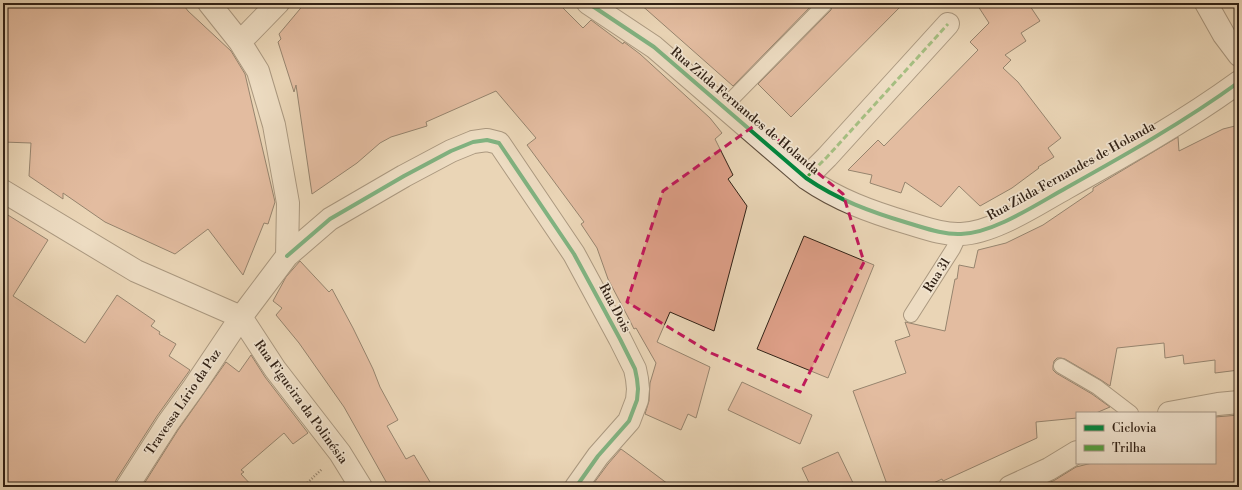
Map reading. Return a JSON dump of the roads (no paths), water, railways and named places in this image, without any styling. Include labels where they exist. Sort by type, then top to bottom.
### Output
[{"type":"street","points":[[209,3],[240,42],[258,71],[274,125],[288,202],[287,256]]},
{"type":"street","points":[[240,42],[278,3]]},
{"type":"street","name":"Rua Zilda Fernandes de Holanda","points":[[588,3],[654,47],[806,178],[825,191],[849,203],[885,216],[930,230],[960,234],[981,231],[1003,222],[1050,197],[1150,140],[1239,82]]},
{"type":"street","points":[[1206,3],[1239,56]]},
{"type":"street","points":[[806,178],[948,24]]},
{"type":"street","name":"Rua Dois","points":[[287,256],[330,219],[404,176],[451,151],[473,142],[487,140],[499,143],[574,254],[635,369],[638,389],[637,400],[629,421],[598,456],[576,487]]},
{"type":"street","points":[[3,191],[136,271],[241,317]]},
{"type":"street","name":"Travessa Lírio da Paz","points":[[127,487],[168,423],[241,317],[287,256]]},
{"type":"street","name":"Rua Figueira da Polinésia","points":[[241,317],[276,369],[340,453],[362,487]]},
{"type":"street","points":[[1174,412],[1218,404],[1239,402]]},
{"type":"street","points":[[1010,487],[1048,469],[1076,453]]},
{"type":"lane","points":[[724,107],[825,4]]},
{"type":"lane","name":"Rua 31","points":[[911,315],[953,249],[960,234]]},
{"type":"lane","points":[[1061,366],[1097,387],[1130,412]]}]
